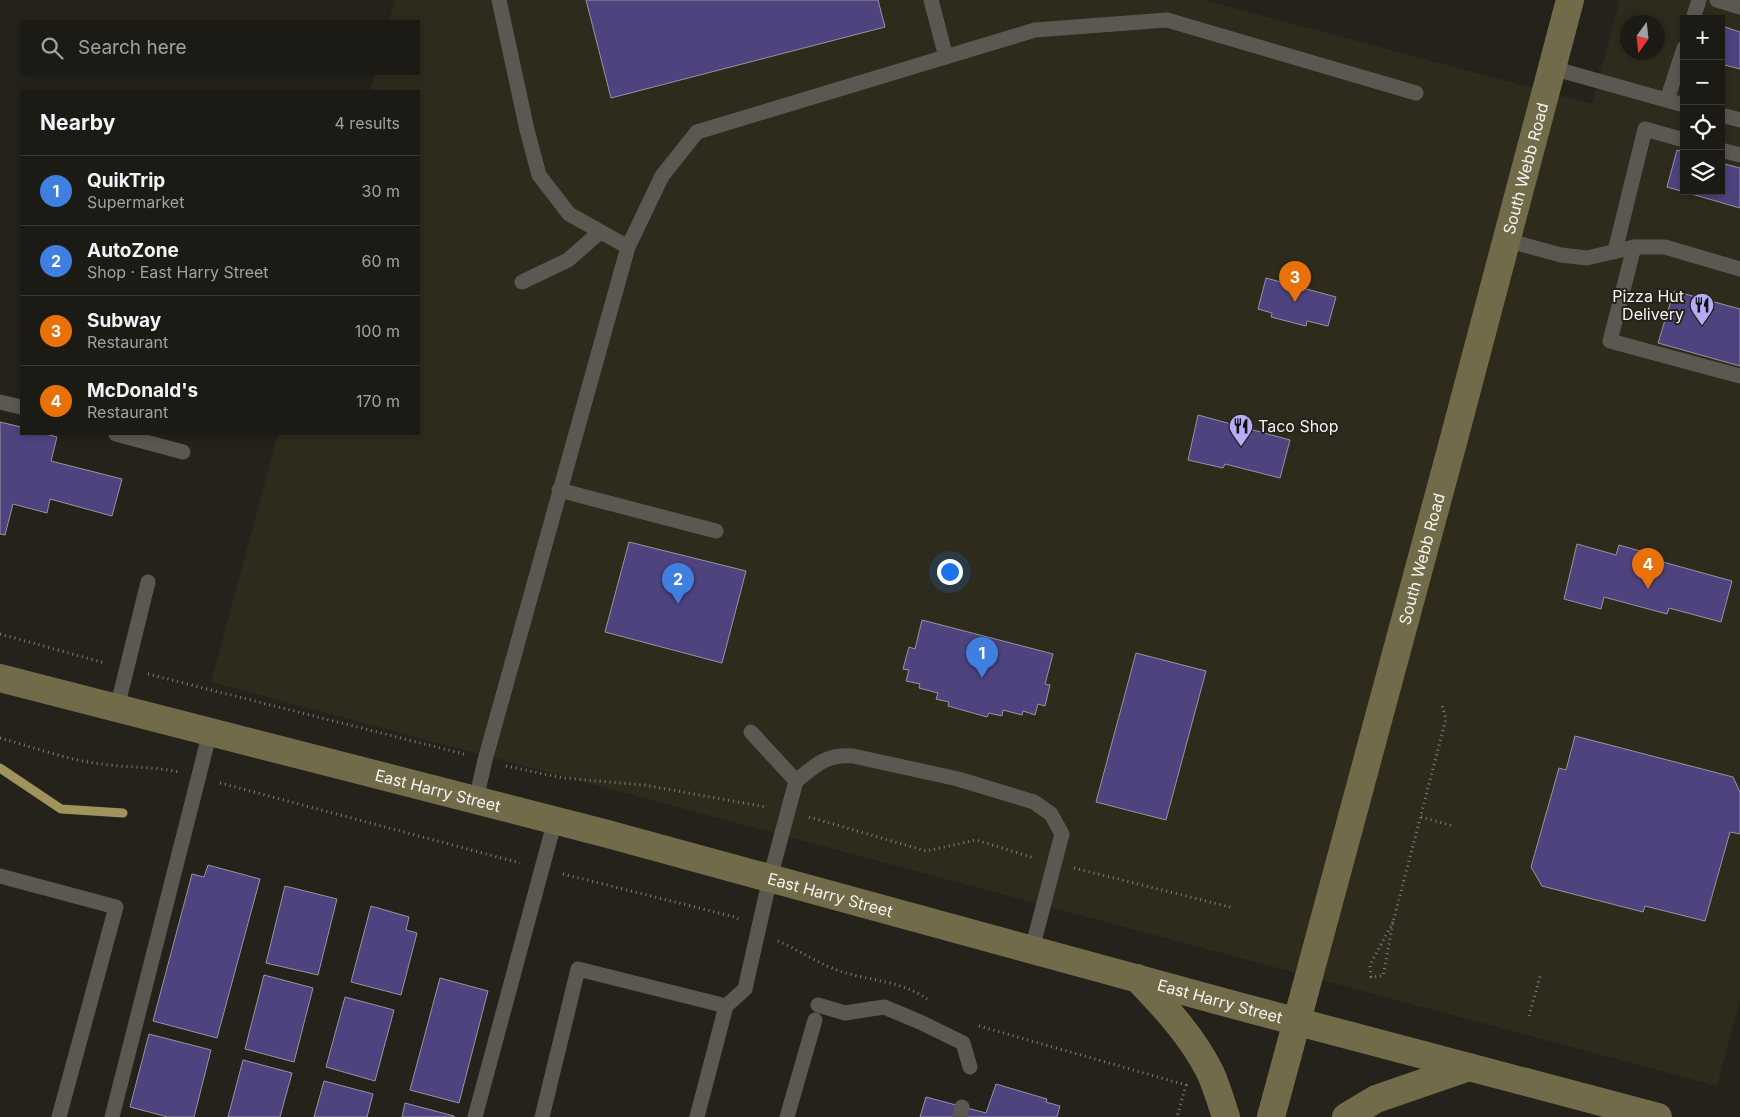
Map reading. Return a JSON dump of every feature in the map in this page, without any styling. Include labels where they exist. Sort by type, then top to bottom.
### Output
[{"type":"main road","name":"South Webb Road","points":[[1271,1117],[1394,666],[1570,0]]},
{"type":"main road","name":"East Harry Street","points":[[0,678],[555,820],[1296,1022],[1658,1117]]},
{"type":"main road","points":[[1137,978],[1175,1019],[1193,1045],[1209,1070],[1226,1117]]},
{"type":"main road","points":[[1346,1117],[1376,1099],[1469,1067]]},
{"type":"lane","points":[[498,0],[527,130],[540,175],[569,214],[628,247]]},
{"type":"lane","points":[[931,0],[946,57]]},
{"type":"lane","points":[[1694,15],[1699,0]]},
{"type":"lane","points":[[1717,0],[1740,6]]},
{"type":"lane","points":[[476,800],[485,760],[559,490],[628,247],[662,176],[697,132],[1035,30],[1167,20],[1416,93]]},
{"type":"lane","points":[[1667,100],[1680,60]]},
{"type":"lane","points":[[1552,68],[1680,104]]},
{"type":"lane","points":[[1725,116],[1740,120]]},
{"type":"lane","points":[[1615,251],[1645,129],[1680,139]]},
{"type":"lane","points":[[1725,151],[1740,155]]},
{"type":"lane","points":[[522,282],[568,260],[600,232]]},
{"type":"lane","points":[[1506,240],[1561,255],[1587,258],[1634,247],[1665,247],[1740,269]]},
{"type":"lane","points":[[1634,247],[1610,341],[1740,376]]},
{"type":"lane","points":[[0,402],[20,408]]},
{"type":"lane","points":[[120,435],[183,452]]},
{"type":"lane","points":[[559,490],[716,531]]},
{"type":"lane","points":[[116,708],[148,582]]},
{"type":"lane","points":[[112,1117],[210,732]]},
{"type":"lane","points":[[752,732],[796,781]]},
{"type":"lane","points":[[697,1117],[726,1006],[745,989],[770,878],[796,781],[826,759],[844,755],[853,756],[958,779],[1034,802],[1051,814],[1062,834],[1056,863],[1032,949]]},
{"type":"lane","points":[[475,1117],[555,820]]},
{"type":"lane","points":[[0,876],[116,906],[60,1117]]},
{"type":"lane","points":[[542,1117],[578,969],[726,1006]]},
{"type":"lane","points":[[818,1005],[846,1013],[884,1007],[963,1043],[970,1067]]},
{"type":"lane","points":[[787,1117],[815,1020]]},
{"type":"path","points":[[0,634],[520,770],[562,778],[644,785],[763,806],[818,819],[926,852],[976,840],[1056,863],[1234,908]]},
{"type":"path","points":[[1393,922],[1370,965],[1371,977],[1383,976],[1393,922],[1446,719],[1442,705]]},
{"type":"path","points":[[0,738],[99,764],[130,768],[162,768],[179,773]]},
{"type":"path","points":[[216,782],[735,917],[751,929],[840,971],[919,993],[933,1004]]},
{"type":"path","points":[[1421,817],[1454,826]]},
{"type":"path","points":[[1530,1016],[1541,973]]},
{"type":"path","points":[[974,1025],[1186,1084],[1177,1117]]},
{"type":"shaded area","points":[[395,0],[1204,0],[1592,104],[1620,0],[1740,0],[1740,1000],[1717,1086],[211,682],[278,435],[420,435],[420,90],[370,90],[375,75],[420,75],[420,20],[389,20]]},
{"type":"building","points":[[586,0],[878,0],[885,27],[611,98]]},
{"type":"building","points":[[1725,27],[1740,32],[1740,69],[1725,65]]},
{"type":"building","points":[[1677,150],[1680,151],[1680,191],[1667,187]]},
{"type":"building","points":[[1725,164],[1740,168],[1740,208],[1695,195],[1725,195]]},
{"type":"building","points":[[1266,278],[1336,297],[1328,326],[1307,321],[1306,326],[1271,317],[1272,313],[1258,309]]},
{"type":"building","name":"Pizza Hut Delivery","points":[[1674,291],[1740,309],[1740,366],[1658,343]]},
{"type":"building","points":[[1198,415],[1290,440],[1280,478],[1225,464],[1223,468],[1188,460]]},
{"type":"building","points":[[0,422],[20,427],[20,435],[50,435],[57,437],[51,461],[122,479],[112,516],[50,499],[47,513],[13,504],[5,535],[0,534]]},
{"type":"building","points":[[629,542],[746,571],[722,663],[605,632]]},
{"type":"building","points":[[1577,544],[1616,555],[1619,545],[1654,555],[1652,559],[1732,581],[1721,622],[1669,608],[1667,614],[1604,597],[1601,609],[1564,599]]},
{"type":"building","points":[[922,620],[1053,654],[1045,684],[1050,685],[1045,706],[1038,704],[1035,715],[1023,711],[1022,715],[1003,710],[1002,716],[989,713],[987,717],[948,706],[949,702],[936,699],[938,693],[919,688],[920,684],[906,681],[909,670],[903,669],[909,647],[915,649]]},
{"type":"building","points":[[1136,653],[1206,671],[1166,820],[1096,802]]},
{"type":"building","points":[[1575,736],[1733,777],[1740,792],[1740,834],[1730,832],[1705,921],[1645,906],[1643,912],[1542,886],[1531,867],[1559,768],[1566,770]]},
{"type":"building","points":[[208,865],[260,879],[217,1038],[153,1021],[192,874],[204,877]]},
{"type":"building","points":[[285,886],[337,899],[318,975],[266,963]]},
{"type":"building","points":[[371,906],[409,917],[406,930],[417,933],[401,995],[351,982]]},
{"type":"building","points":[[264,975],[313,988],[294,1062],[245,1049]]},
{"type":"building","points":[[440,978],[488,991],[459,1103],[410,1090]]},
{"type":"building","points":[[345,997],[394,1010],[375,1081],[326,1067]]},
{"type":"building","points":[[149,1034],[211,1050],[194,1117],[168,1117],[130,1107]]},
{"type":"building","points":[[243,1060],[292,1073],[280,1117],[228,1117]]},
{"type":"building","points":[[324,1081],[373,1094],[367,1117],[314,1117]]},
{"type":"building","points":[[996,1084],[1047,1099],[1046,1102],[1060,1106],[1057,1117],[920,1117],[926,1097],[986,1113]]},
{"type":"building","points":[[405,1103],[454,1116],[454,1117],[402,1117]]},
{"type":"waterway","points":[[0,768],[61,809],[123,813]]},
{"type":"place","name":"Subway","points":[[1295,302]]},
{"type":"place","name":"Pizza Hut Delivery","points":[[1702,326]]},
{"type":"place","name":"Taco Shop","points":[[1241,447]]},
{"type":"place","name":"McDonald's","points":[[1648,589]]},
{"type":"place","name":"AutoZone","points":[[678,604]]},
{"type":"place","name":"QuikTrip","points":[[982,678]]}]
